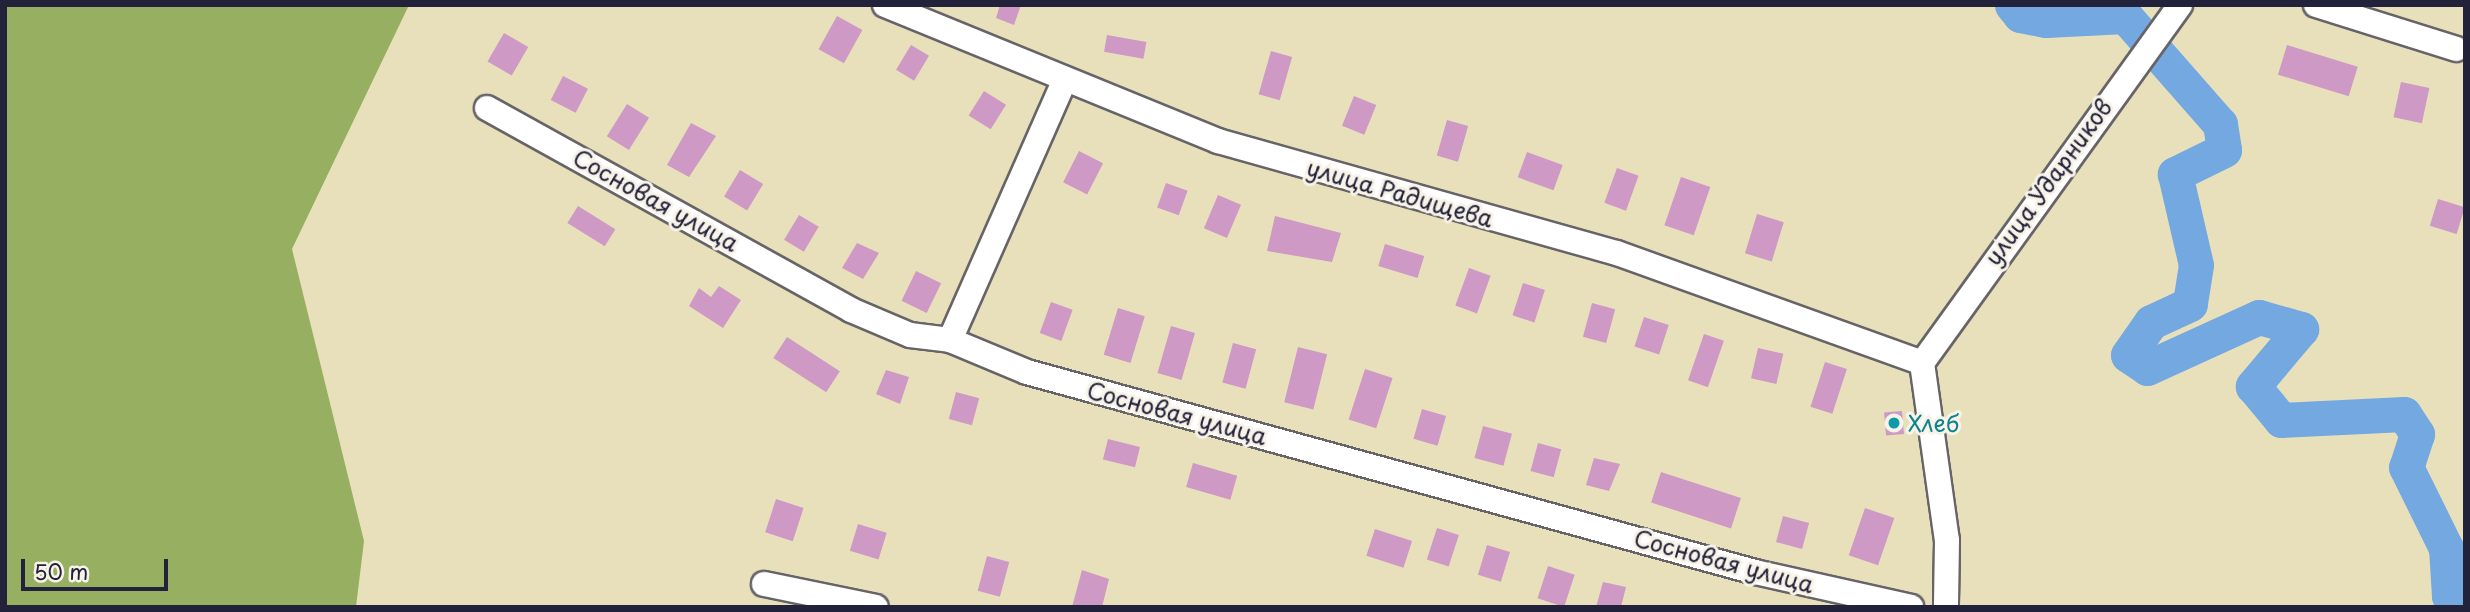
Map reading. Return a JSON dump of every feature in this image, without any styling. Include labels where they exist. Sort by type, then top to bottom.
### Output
[{"type":"street","name":"улица Радищева","points":[[885,5],[1064,81],[1218,141],[1617,253],[1922,363]]},
{"type":"street","name":"улица Ударников","points":[[1922,363],[2141,54],[2180,5]]},
{"type":"street","points":[[2316,5],[2456,48]]},
{"type":"street","points":[[950,340],[1064,81]]},
{"type":"street","name":"Сосновая улица","points":[[487,108],[851,310],[910,335],[950,340],[1027,372],[1755,572],[1911,607]]},
{"type":"street","points":[[1922,363],[1947,540],[1946,607]]},
{"type":"street","points":[[764,584],[876,607]]},
{"type":"green space","points":[[5,5],[409,5],[292,249],[364,541],[356,607],[5,607]]},
{"type":"building","points":[[1000,5],[1021,5],[1014,25],[996,18]]},
{"type":"building","points":[[837,16],[862,30],[844,63],[819,49]]},
{"type":"building","points":[[504,33],[528,47],[512,76],[488,62]]},
{"type":"building","points":[[1107,35],[1146,42],[1143,59],[1104,52]]},
{"type":"building","points":[[911,45],[929,56],[914,81],[896,70]]},
{"type":"building","points":[[2287,45],[2358,67],[2349,96],[2278,75]]},
{"type":"building","points":[[1271,51],[1292,57],[1280,100],[1259,94]]},
{"type":"building","points":[[563,76],[588,89],[576,113],[551,100]]},
{"type":"building","points":[[2401,82],[2429,88],[2422,123],[2394,117]]},
{"type":"building","points":[[984,91],[1006,105],[991,129],[969,116]]},
{"type":"building","points":[[1354,96],[1376,105],[1364,135],[1342,126]]},
{"type":"building","points":[[627,104],[649,118],[629,150],[607,136]]},
{"type":"building","points":[[1447,120],[1468,126],[1458,162],[1437,156]]},
{"type":"building","points":[[691,123],[716,136],[689,177],[667,165]]},
{"type":"building","points":[[1079,151],[1103,163],[1087,194],[1063,182]]},
{"type":"building","points":[[1527,152],[1563,165],[1553,190],[1518,177]]},
{"type":"building","points":[[1617,168],[1639,176],[1626,211],[1604,203]]},
{"type":"building","points":[[740,170],[763,184],[747,210],[724,197]]},
{"type":"building","points":[[1681,177],[1710,187],[1694,235],[1664,225]]},
{"type":"building","points":[[1166,183],[1188,191],[1179,215],[1157,207]]},
{"type":"building","points":[[1218,195],[1241,205],[1227,238],[1204,228]]},
{"type":"building","points":[[2438,199],[2465,207],[2457,234],[2430,226]]},
{"type":"building","points":[[578,206],[615,229],[605,246],[567,223]]},
{"type":"building","points":[[1757,214],[1784,222],[1772,261],[1745,253]]},
{"type":"building","points":[[799,215],[819,227],[804,252],[784,240]]},
{"type":"building","points":[[1275,216],[1341,233],[1332,262],[1267,251]]},
{"type":"building","points":[[857,243],[879,253],[863,279],[842,268]]},
{"type":"building","points":[[1385,244],[1424,256],[1417,278],[1378,266]]},
{"type":"building","points":[[1469,268],[1491,276],[1477,313],[1455,306]]},
{"type":"building","points":[[916,271],[941,283],[927,313],[902,301]]},
{"type":"building","points":[[1523,283],[1545,290],[1534,322],[1512,315]]},
{"type":"building","points":[[719,286],[741,300],[723,328],[689,306],[699,288],[711,297]]},
{"type":"building","points":[[1051,302],[1073,310],[1061,341],[1040,333]]},
{"type":"building","points":[[1592,303],[1615,309],[1606,343],[1583,337]]},
{"type":"building","points":[[1118,308],[1145,316],[1130,363],[1104,355]]},
{"type":"building","points":[[1644,317],[1669,325],[1659,355],[1634,346]]},
{"type":"building","points":[[1171,326],[1195,333],[1182,380],[1157,373]]},
{"type":"building","points":[[1704,334],[1724,341],[1708,387],[1688,380]]},
{"type":"building","points":[[787,337],[840,371],[826,392],[773,358]]},
{"type":"building","points":[[1233,343],[1256,349],[1246,389],[1222,383]]},
{"type":"building","points":[[1298,347],[1327,354],[1313,410],[1284,402]]},
{"type":"building","points":[[1758,348],[1783,354],[1776,384],[1751,378]]},
{"type":"building","points":[[1825,362],[1847,369],[1832,414],[1810,407]]},
{"type":"building","points":[[1365,369],[1393,378],[1376,428],[1349,419]]},
{"type":"building","points":[[886,370],[909,377],[900,404],[876,394]]},
{"type":"building","points":[[956,392],[979,398],[972,425],[949,419]]},
{"type":"building","points":[[1422,409],[1446,416],[1437,446],[1413,439]]},
{"type":"building","name":"Хлеб","points":[[1902,411],[1904,434],[1886,435],[1884,413]]},
{"type":"building","points":[[1483,426],[1512,434],[1503,466],[1474,458]]},
{"type":"building","points":[[1108,439],[1140,447],[1135,467],[1103,459]]},
{"type":"building","points":[[1538,443],[1561,449],[1554,477],[1530,471]]},
{"type":"building","points":[[1594,458],[1620,464],[1609,491],[1586,485]]},
{"type":"building","points":[[1193,463],[1237,476],[1230,500],[1186,487]]},
{"type":"building","points":[[1661,472],[1741,498],[1731,528],[1651,502]]},
{"type":"building","points":[[776,499],[804,508],[793,541],[765,532]]},
{"type":"building","points":[[1865,508],[1894,518],[1878,565],[1849,555]]},
{"type":"building","points":[[1783,516],[1809,523],[1802,549],[1776,542]]},
{"type":"building","points":[[858,524],[887,533],[879,560],[850,551]]},
{"type":"building","points":[[1437,528],[1459,535],[1449,566],[1427,559]]},
{"type":"building","points":[[1375,529],[1412,541],[1403,568],[1366,556]]},
{"type":"building","points":[[1487,545],[1510,552],[1501,582],[1478,575]]},
{"type":"building","points":[[987,556],[1009,562],[1000,597],[978,591]]},
{"type":"building","points":[[1548,566],[1575,575],[1564,607],[1537,598]]},
{"type":"building","points":[[1082,570],[1109,579],[1102,607],[1072,607]]},
{"type":"building","points":[[1603,582],[1626,587],[1621,607],[1596,607]]},
{"type":"waterway","points":[[2012,5],[2020,15],[2046,20],[2125,16],[2220,124],[2224,150],[2175,174],[2196,265],[2190,304],[2151,322],[2128,355],[2147,368],[2259,317],[2301,329],[2253,386],[2281,420],[2404,414],[2417,434],[2406,467],[2446,548],[2449,596],[2462,607]]},
{"type":"place","name":"Хлеб","points":[[1894,423]]}]
